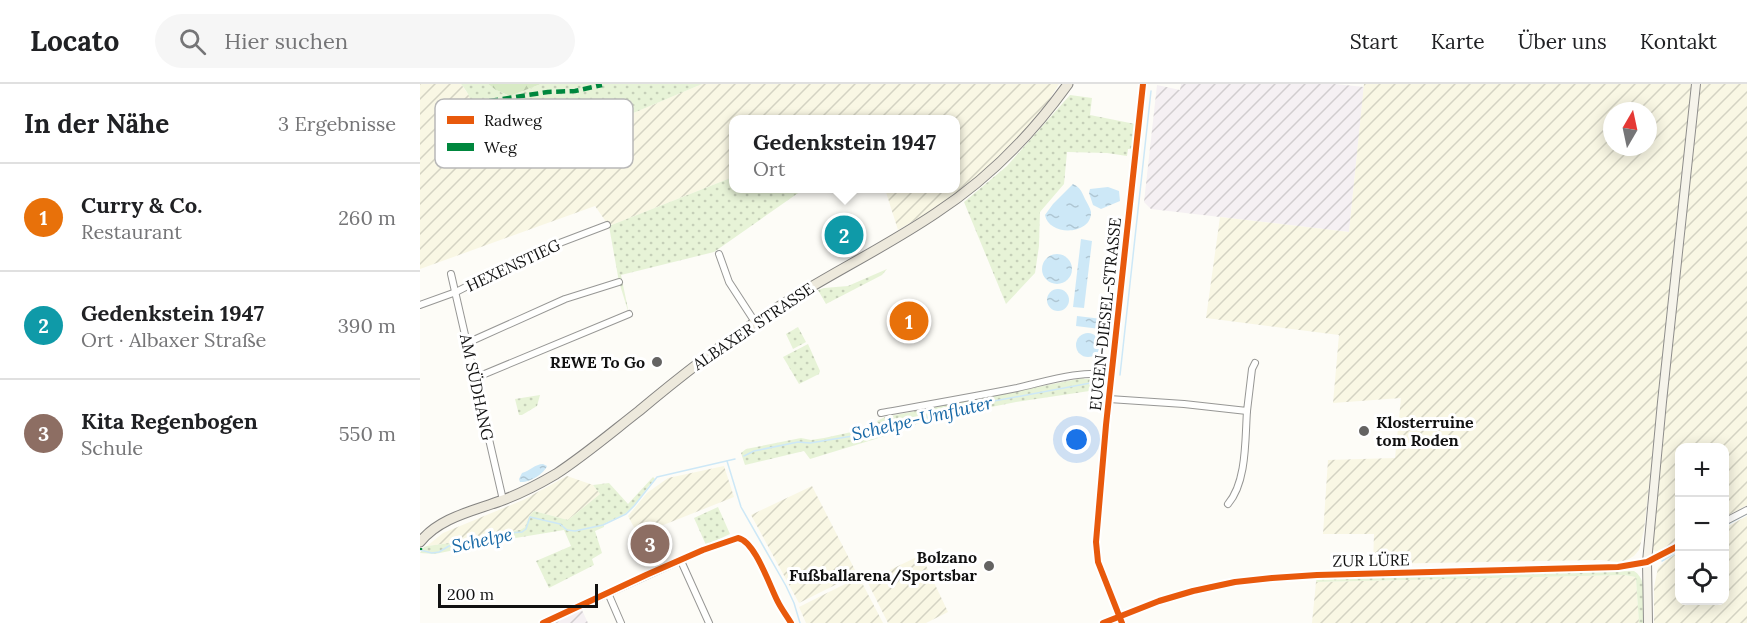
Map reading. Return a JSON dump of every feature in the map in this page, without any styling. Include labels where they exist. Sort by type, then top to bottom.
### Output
[{"type":"main road","name":"ALBAXER STRASSE","points":[[420,542],[431,530],[447,520],[503,500],[541,483],[570,465],[692,368],[755,322],[955,200],[1019,144],[1068,84]]},
{"type":"street","name":"EUGEN-DIESEL-STRASSE","points":[[1121,620],[1098,562],[1096,542],[1143,84]]},
{"type":"street","points":[[1648,623],[1647,562],[1696,84]]},
{"type":"street","name":"HEXENSTIEG","points":[[420,304],[456,292],[528,255],[607,225]]},
{"type":"street","points":[[719,254],[729,282],[755,322]]},
{"type":"street","name":"AM SÜDHANG","points":[[451,274],[503,500]]},
{"type":"street","points":[[467,343],[565,299],[619,282]]},
{"type":"street","points":[[475,378],[629,314]]},
{"type":"street","points":[[1228,504],[1236,495],[1242,470],[1252,369],[1255,363]]},
{"type":"street","points":[[881,413],[1069,376],[1094,373],[1112,375]]},
{"type":"street","points":[[1109,399],[1247,411]]},
{"type":"street","points":[[1729,520],[1747,510]]},
{"type":"street","name":"ZUR LÜRE","points":[[1103,623],[1121,620],[1159,601],[1235,582],[1317,575],[1618,567],[1647,562],[1675,548]]},
{"type":"street","points":[[543,623],[703,550]]},
{"type":"street","points":[[681,561],[709,623]]},
{"type":"street","points":[[608,593],[621,623]]},
{"type":"shaded area","points":[[420,84],[461,84],[470,97],[470,99],[435,99],[435,168],[633,168],[633,113],[702,84],[1059,84],[1048,102],[1015,141],[960,190],[960,115],[729,115],[729,179],[609,226],[595,206],[420,269]]},
{"type":"shaded area","points":[[1181,84],[1335,84],[1364,87],[1349,232],[1151,209],[1144,202],[1157,85],[1180,90]]},
{"type":"shaded area","points":[[1364,84],[1695,84],[1644,530],[1639,550],[1627,560],[1618,562],[1601,560],[1373,564],[1374,534],[1323,534],[1328,460],[1395,458],[1401,398],[1333,403],[1339,335],[1206,318],[1220,217],[1349,232]]},
{"type":"shaded area","points":[[1700,84],[1747,84],[1747,505],[1729,515],[1729,443],[1675,443],[1675,545],[1658,552],[1653,550],[1652,546]]},
{"type":"shaded area","points":[[886,193],[956,193],[934,209],[898,230]]},
{"type":"shaded area","points":[[724,466],[734,497],[638,535],[628,516],[647,493],[668,478]]},
{"type":"shaded area","points":[[567,476],[593,485],[600,494],[568,520],[534,511],[529,516],[525,527],[496,538],[469,544],[458,542],[427,546],[443,533],[523,500]]},
{"type":"shaded area","points":[[812,486],[857,574],[799,603],[751,515]]},
{"type":"shaded area","points":[[1747,516],[1747,623],[1654,623],[1654,587],[1658,568],[1675,554],[1675,605],[1729,605],[1729,526]]},
{"type":"shaded area","points":[[921,555],[948,612],[926,623],[888,623],[867,581]]},
{"type":"shaded area","points":[[1625,575],[1636,579],[1639,623],[1312,623],[1316,582]]},
{"type":"shaded area","points":[[859,577],[883,623],[806,623],[799,607]]},
{"type":"shaded area","points":[[581,608],[588,623],[550,623]]},
{"type":"green space","points":[[461,84],[488,84],[510,96],[541,84],[702,84],[633,113],[633,99],[470,99]]},
{"type":"green space","points":[[488,84],[541,84],[510,96]]},
{"type":"green space","points":[[1070,95],[1092,98],[1090,115],[1135,124],[1132,149],[1128,149],[1127,156],[1067,152],[1064,184],[1040,212],[1035,273],[1006,304],[964,202],[1007,166]]},
{"type":"green space","points":[[729,179],[729,193],[798,193],[714,252],[621,275],[629,314],[619,282],[609,226]]},
{"type":"green space","points":[[887,269],[882,275],[826,304],[818,290],[848,286]]},
{"type":"green space","points":[[798,327],[806,342],[793,349],[786,334]]},
{"type":"green space","points":[[808,344],[820,371],[819,374],[799,384],[783,357]]},
{"type":"green space","points":[[1083,378],[1100,378],[1103,384],[1096,390],[1016,402],[927,420],[885,436],[810,459],[804,451],[745,465],[741,453],[746,449],[801,438],[811,440],[824,438],[879,426],[877,421],[885,417]]},
{"type":"green space","points":[[540,395],[537,406],[519,415],[515,399]]},
{"type":"green space","points":[[653,477],[655,479],[630,509],[595,531],[602,553],[592,559],[594,565],[549,588],[536,561],[571,546],[564,530],[435,554],[420,553],[427,546],[458,542],[469,544],[520,530],[525,527],[529,516],[534,511],[568,520],[600,494],[593,485],[609,483],[628,504]]},
{"type":"green space","points":[[718,507],[730,534],[706,545],[694,518]]},
{"type":"green space","points":[[1634,571],[1639,575],[1644,587],[1644,623],[1639,623],[1636,579],[1625,575],[1316,582],[1317,578]]},
{"type":"water","points":[[1073,184],[1080,190],[1091,212],[1085,225],[1078,229],[1062,230],[1048,222],[1045,215]]},
{"type":"water","points":[[1108,187],[1119,191],[1120,201],[1101,209],[1093,205],[1090,189]]},
{"type":"water","points":[[1081,239],[1092,241],[1084,308],[1073,307]]},
{"type":"water","points":[[1057,254],[1068,258],[1072,269],[1068,280],[1057,284],[1046,280],[1042,269],[1046,258]]},
{"type":"water","points":[[1058,289],[1066,292],[1069,300],[1066,308],[1058,311],[1050,308],[1047,300],[1050,292]]},
{"type":"water","points":[[1077,316],[1102,319],[1100,329],[1076,326]]},
{"type":"water","points":[[1088,333],[1097,336],[1100,345],[1097,354],[1088,357],[1079,354],[1076,345],[1079,336]]},
{"type":"water","points":[[543,464],[547,466],[540,475],[520,482],[522,473]]},
{"type":"waterway","name":"Schelpe-Umfluter","points":[[1120,375],[1151,91]]},
{"type":"waterway","name":"Schelpe-Umfluter","points":[[744,456],[754,451],[798,442],[810,443],[877,432],[962,407],[1101,381]]},
{"type":"waterway","name":"Schelpe","points":[[420,550],[439,552],[449,546],[469,546],[510,533],[522,532],[526,529],[530,517],[560,524],[567,530],[575,531],[603,525],[626,514],[657,477],[735,459]]},
{"type":"waterway","points":[[727,461],[741,507],[786,586],[800,623]]},
{"type":"waterway","points":[[1729,523],[1747,514]]},
{"type":"waterway","points":[[1662,561],[1678,551]]},
{"type":"marked path","points":[[502,99],[548,92],[575,91],[602,85]]},
{"type":"cycle path","points":[[1122,623],[1098,562],[1096,542],[1106,425],[1143,84]]},
{"type":"cycle path","points":[[543,623],[703,550],[738,538],[744,541],[756,556],[791,623]]},
{"type":"cycle path","points":[[1103,623],[1159,601],[1235,582],[1317,575],[1618,567],[1647,562],[1675,548]]},
{"type":"place","name":"Gedenkstein 1947","points":[[844,235]]},
{"type":"place","name":"Curry & Co.","points":[[909,321]]},
{"type":"place","name":"REWE To Go","points":[[657,362]]},
{"type":"place","name":"Klosterruine tom Roden","points":[[1364,431]]},
{"type":"place","name":"Kita Regenbogen","points":[[650,544]]},
{"type":"place","name":"Bolzano Fußballarena/Sportsbar","points":[[989,566]]}]
